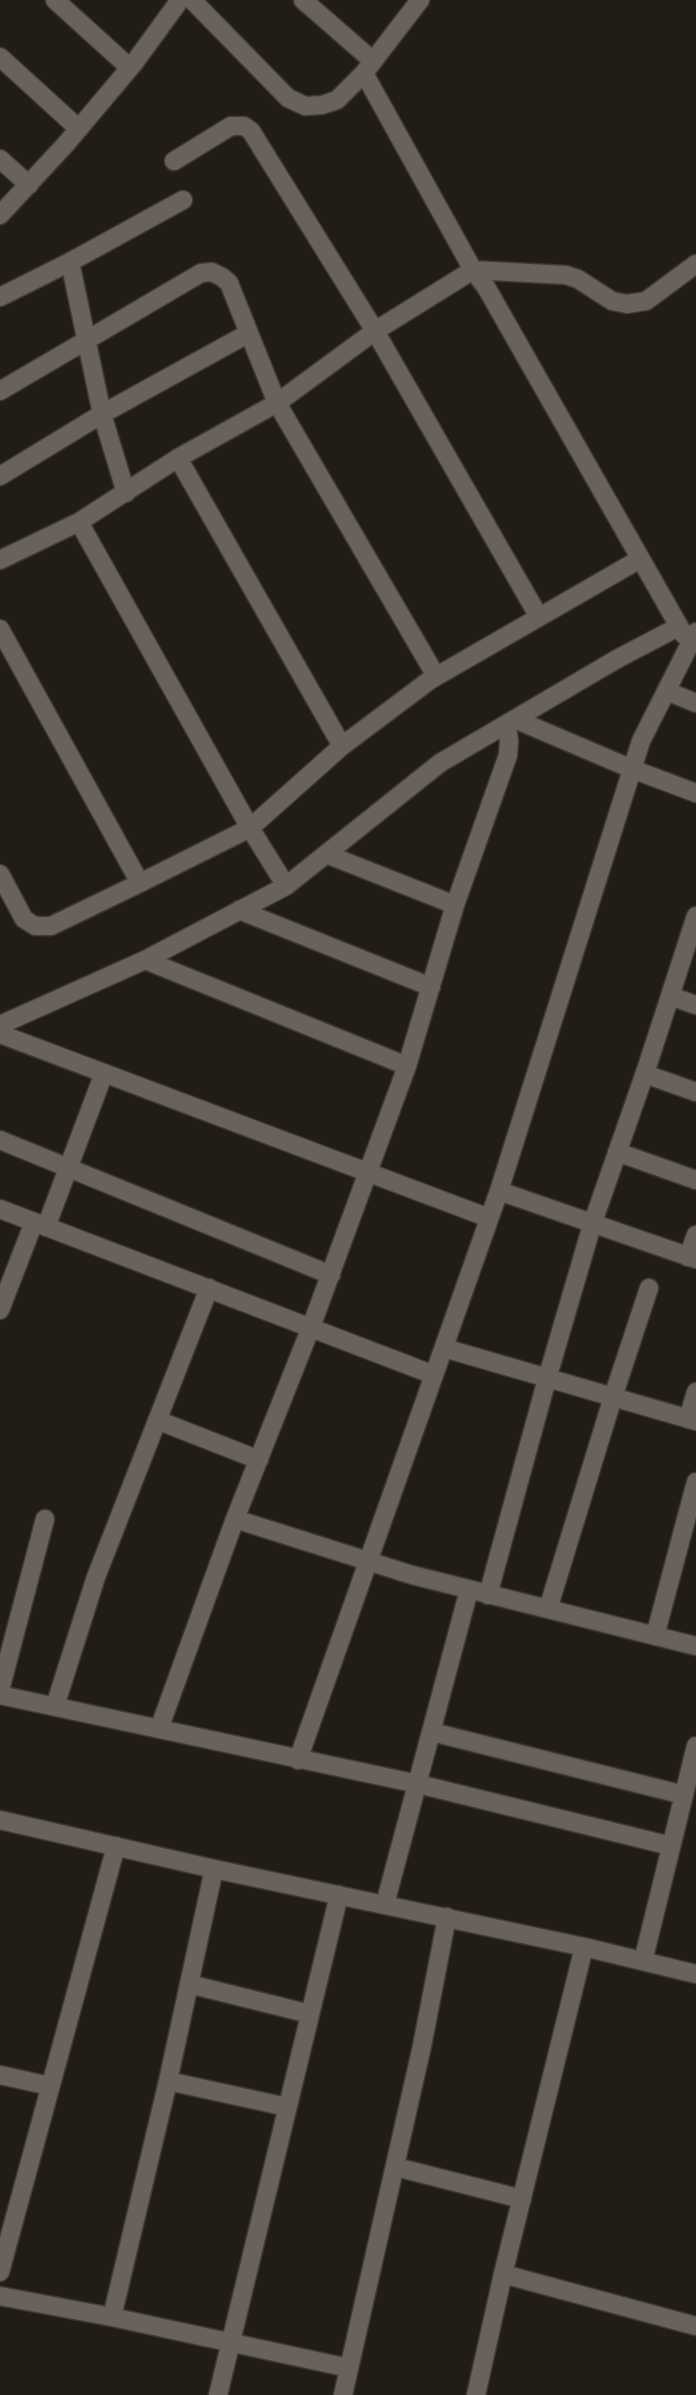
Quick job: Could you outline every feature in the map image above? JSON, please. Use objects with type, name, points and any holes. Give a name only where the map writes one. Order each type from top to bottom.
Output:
[{"type":"street","points":[[55,0],[130,68]]},
{"type":"street","points":[[0,215],[79,129],[130,68],[180,0]]},
{"type":"street","points":[[192,0],[288,98],[305,106],[337,100],[369,67],[420,0]]},
{"type":"street","points":[[303,0],[369,67],[473,270],[486,287],[640,559],[688,634]]},
{"type":"street","points":[[0,57],[79,129]]},
{"type":"street","points":[[174,161],[231,126],[244,126],[251,131],[375,331],[539,617]]},
{"type":"street","points":[[0,159],[29,185]]},
{"type":"street","points":[[2,290],[70,262],[183,200]]},
{"type":"street","points":[[70,262],[102,414],[126,493]]},
{"type":"street","points":[[0,560],[79,522],[178,458],[276,403],[375,331],[473,270],[566,275],[578,279],[612,301],[627,304],[646,301],[696,264]]},
{"type":"street","points":[[0,391],[201,274],[212,272],[229,283],[276,403],[436,676]]},
{"type":"street","points":[[0,476],[102,414],[249,333]]},
{"type":"street","points":[[178,458],[342,746]]},
{"type":"street","points":[[79,522],[250,828],[286,886]]},
{"type":"street","points":[[0,874],[24,919],[35,926],[51,926],[140,883],[250,828],[342,746],[436,676],[640,559]]},
{"type":"street","points":[[0,629],[140,883]]},
{"type":"street","points":[[298,1760],[499,1191],[641,741],[666,691],[688,634]]},
{"type":"street","points":[[0,1025],[145,960],[286,886],[440,763],[617,659],[688,634]]},
{"type":"street","points":[[666,691],[696,703]]},
{"type":"street","points":[[512,722],[696,793]]},
{"type":"street","points":[[159,1729],[235,1519],[331,1275],[407,1066],[455,905],[508,755],[512,722]]},
{"type":"street","points":[[326,854],[455,905]]},
{"type":"street","points":[[239,910],[431,987]]},
{"type":"street","points":[[488,1595],[592,1225],[670,996],[689,958],[696,916]]},
{"type":"street","points":[[145,960],[407,1066]]},
{"type":"street","points":[[670,996],[696,1005]]},
{"type":"street","points":[[0,1034],[489,1218]]},
{"type":"street","points":[[0,1310],[69,1167],[104,1073]]},
{"type":"street","points":[[645,1074],[696,1093]]},
{"type":"street","points":[[0,1140],[331,1275]]},
{"type":"street","points":[[617,1152],[696,1180]]},
{"type":"street","points":[[499,1191],[692,1258],[696,1235]]},
{"type":"street","points":[[0,1209],[434,1376]]},
{"type":"street","points":[[55,1706],[96,1577],[209,1288]]},
{"type":"street","points":[[548,1609],[649,1288]]},
{"type":"street","points":[[444,1348],[692,1420],[696,1392]]},
{"type":"street","points":[[158,1420],[259,1460]]},
{"type":"street","points":[[655,1636],[696,1482]]},
{"type":"street","points":[[0,1689],[45,1519]]},
{"type":"street","points":[[235,1519],[469,1590],[696,1646]]},
{"type":"street","points":[[385,1904],[469,1590]]},
{"type":"street","points":[[0,1695],[418,1784],[671,1846]]},
{"type":"street","points":[[432,1732],[684,1796]]},
{"type":"street","points":[[643,1961],[696,1746]]},
{"type":"street","points":[[0,1819],[214,1869],[447,1917],[696,1974]]},
{"type":"street","points":[[0,2272],[116,1846]]},
{"type":"street","points":[[112,2317],[168,2081],[214,1869]]},
{"type":"street","points":[[218,2395],[339,1895]]},
{"type":"street","points":[[343,2395],[396,2167],[447,1917]]},
{"type":"street","points":[[476,2395],[503,2274],[584,1947]]},
{"type":"street","points":[[189,1984],[310,2014]]},
{"type":"street","points":[[0,2075],[50,2086]]},
{"type":"street","points":[[168,2081],[287,2106]]},
{"type":"street","points":[[396,2167],[522,2199]]},
{"type":"street","points":[[503,2274],[696,2326]]},
{"type":"street","points":[[0,2296],[349,2368]]}]
